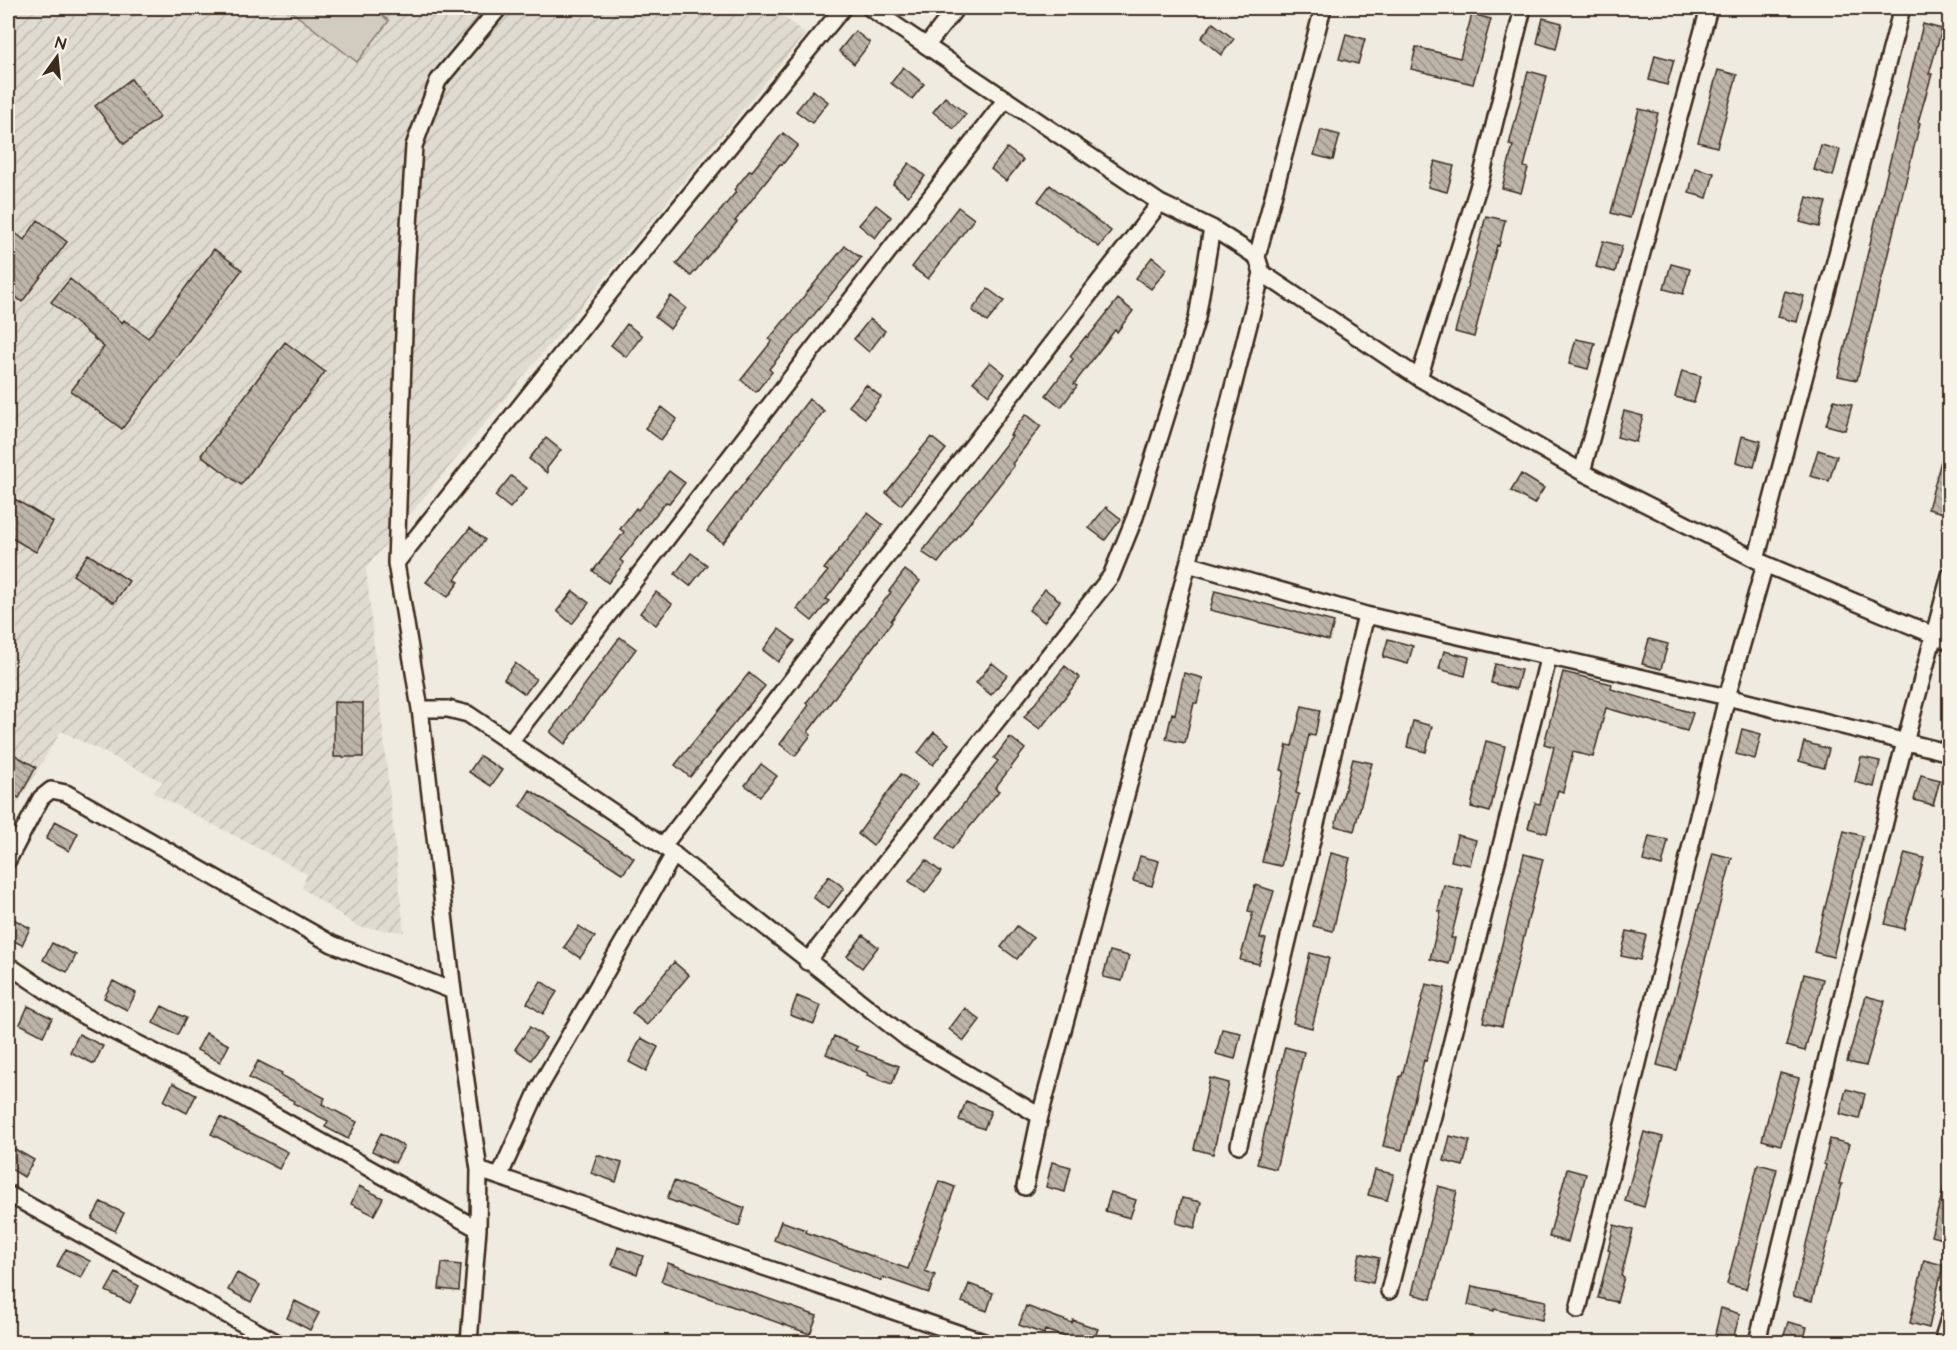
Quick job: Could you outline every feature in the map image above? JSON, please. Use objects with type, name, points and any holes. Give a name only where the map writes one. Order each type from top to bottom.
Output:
[{"type":"street","points":[[469,1342],[478,1229],[479,1170],[453,991],[420,709],[396,563],[406,274],[414,146],[438,81],[499,8]]},
{"type":"street","points":[[396,563],[617,284],[843,8]]},
{"type":"street","points":[[870,8],[1160,202],[1212,228],[1257,257]]},
{"type":"street","points":[[927,45],[956,8]]},
{"type":"street","points":[[1025,1187],[1040,1116],[1188,564],[1262,273],[1257,257],[1323,8]]},
{"type":"street","points":[[1419,378],[1481,178],[1523,8]]},
{"type":"street","points":[[1582,472],[1708,8]]},
{"type":"street","points":[[1578,1310],[1727,697],[1902,8]]},
{"type":"street","points":[[510,742],[1006,99]]},
{"type":"street","points":[[499,1177],[539,1088],[668,850],[1160,202]]},
{"type":"street","points":[[807,962],[1111,576],[1135,517],[1197,318],[1212,228]]},
{"type":"street","points":[[1262,273],[1419,378],[1582,472],[1761,562],[1950,642]]},
{"type":"street","points":[[1188,564],[1366,615],[1727,697],[1950,753]]},
{"type":"street","points":[[1757,1342],[1950,575]]},
{"type":"street","points":[[1239,1145],[1366,615]]},
{"type":"street","points":[[1389,1291],[1549,655]]},
{"type":"street","points":[[420,709],[448,709],[468,714],[668,850],[908,1040],[1040,1116]]},
{"type":"street","points":[[8,860],[41,798],[51,790],[66,793],[332,944],[453,991]]},
{"type":"street","points":[[8,965],[84,1016],[238,1095],[478,1229]]},
{"type":"street","points":[[479,1170],[984,1342]]},
{"type":"street","points":[[8,1194],[276,1342]]},
{"type":"street","points":[[1944,1335],[1950,1315]]},
{"type":"shaded area","points":[[8,8],[773,8],[805,34],[366,568],[404,932],[358,927],[302,888],[307,874],[153,793],[163,782],[61,731],[8,820]]},
{"type":"shaded area","points":[[287,8],[372,8],[389,21],[357,62]]},
{"type":"building","points":[[1472,14],[1491,19],[1473,84],[1411,69],[1416,47],[1460,58]]},
{"type":"building","points":[[1543,18],[1562,23],[1556,49],[1537,43]]},
{"type":"building","points":[[1213,23],[1234,39],[1221,55],[1201,38]]},
{"type":"building","points":[[1923,24],[1942,29],[1929,74],[1932,74],[1918,122],[1920,123],[1857,380],[1838,376]]},
{"type":"building","points":[[855,31],[870,43],[854,64],[839,51]]},
{"type":"building","points":[[1346,34],[1365,39],[1358,64],[1339,59]]},
{"type":"building","points":[[1655,55],[1674,60],[1667,85],[1649,80]]},
{"type":"building","points":[[903,67],[924,84],[912,99],[891,83]]},
{"type":"building","points":[[1718,70],[1737,75],[1717,147],[1698,142]]},
{"type":"building","points":[[1528,71],[1547,76],[1524,167],[1528,168],[1521,193],[1502,188],[1513,146],[1509,145]]},
{"type":"building","points":[[131,79],[160,117],[124,144],[95,106]]},
{"type":"building","points":[[813,90],[828,102],[812,123],[796,111]]},
{"type":"building","points":[[945,97],[966,114],[954,129],[933,112]]},
{"type":"building","points":[[1639,109],[1658,113],[1630,218],[1611,213]]},
{"type":"building","points":[[1321,130],[1340,135],[1333,160],[1314,155]]},
{"type":"building","points":[[783,133],[798,145],[782,165],[780,164],[735,221],[737,222],[691,276],[676,264],[736,192],[734,190],[750,170],[752,171]]},
{"type":"building","points":[[1821,145],[1840,150],[1833,176],[1814,170]]},
{"type":"building","points":[[1007,148],[1023,160],[1006,181],[991,169]]},
{"type":"building","points":[[1435,161],[1454,166],[1447,192],[1428,187]]},
{"type":"building","points":[[909,163],[925,176],[908,196],[893,184]]},
{"type":"building","points":[[1695,168],[1714,173],[1707,198],[1689,193]]},
{"type":"building","points":[[1050,185],[1111,231],[1099,247],[1038,201]]},
{"type":"building","points":[[1807,197],[1826,202],[1819,227],[1800,222]]},
{"type":"building","points":[[876,205],[891,217],[875,238],[859,225]]},
{"type":"building","points":[[958,207],[974,219],[928,279],[912,267]]},
{"type":"building","points":[[1486,216],[1505,220],[1474,337],[1455,332]]},
{"type":"building","points":[[38,220],[67,242],[22,302],[8,291],[8,227],[24,240]]},
{"type":"building","points":[[1603,241],[1622,246],[1615,272],[1596,267]]},
{"type":"building","points":[[845,246],[861,258],[769,369],[772,372],[756,392],[741,380],[772,341],[769,339]]},
{"type":"building","points":[[214,249],[242,270],[122,429],[71,391],[104,347],[51,302],[70,279],[122,323],[124,320],[148,338]]},
{"type":"building","points":[[1152,257],[1167,269],[1151,289],[1136,278]]},
{"type":"building","points":[[1671,264],[1690,269],[1683,294],[1664,289]]},
{"type":"building","points":[[988,289],[1004,301],[987,322],[972,310]]},
{"type":"building","points":[[1785,291],[1804,296],[1797,322],[1778,317]]},
{"type":"building","points":[[671,296],[686,308],[670,329],[655,317]]},
{"type":"building","points":[[1118,299],[1133,311],[1117,332],[1115,330],[1074,384],[1077,386],[1061,407],[1046,395],[1073,359],[1070,356]]},
{"type":"building","points":[[870,319],[885,331],[869,352],[854,339]]},
{"type":"building","points":[[627,324],[642,336],[626,357],[611,345]]},
{"type":"building","points":[[1576,339],[1595,343],[1588,369],[1569,364]]},
{"type":"building","points":[[285,342],[325,372],[241,485],[201,455]]},
{"type":"building","points":[[990,362],[1005,374],[989,395],[973,382]]},
{"type":"building","points":[[1682,371],[1701,376],[1694,402],[1675,397]]},
{"type":"building","points":[[866,385],[881,397],[865,418],[849,406]]},
{"type":"building","points":[[809,399],[824,411],[723,543],[707,531]]},
{"type":"building","points":[[1834,400],[1852,405],[1845,430],[1826,425]]},
{"type":"building","points":[[662,407],[677,419],[661,440],[645,428]]},
{"type":"building","points":[[1624,411],[1643,416],[1636,442],[1617,437]]},
{"type":"building","points":[[1026,414],[1041,426],[1012,464],[1014,466],[938,563],[922,552],[1012,436],[1010,435]]},
{"type":"building","points":[[1742,436],[1761,441],[1754,467],[1736,462]]},
{"type":"building","points":[[931,437],[946,449],[901,505],[886,493]]},
{"type":"building","points":[[546,438],[561,450],[547,468],[547,473],[529,459]]},
{"type":"building","points":[[1945,446],[1950,446],[1950,505],[1947,514],[1928,509]]},
{"type":"building","points":[[1818,450],[1837,456],[1829,481],[1810,476]]},
{"type":"building","points":[[669,471],[685,483],[669,503],[666,502],[620,560],[624,563],[608,583],[593,571],[624,532],[620,529]]},
{"type":"building","points":[[1521,474],[1544,488],[1534,504],[1511,491]]},
{"type":"building","points":[[511,476],[527,488],[510,508],[495,496]]},
{"type":"building","points":[[8,495],[53,522],[36,552],[8,536]]},
{"type":"building","points":[[1106,507],[1121,519],[1105,540],[1089,528]]},
{"type":"building","points":[[868,513],[883,525],[826,599],[829,601],[812,621],[797,609],[828,571],[824,569]]},
{"type":"building","points":[[470,528],[485,540],[455,579],[459,582],[448,597],[426,582]]},
{"type":"building","points":[[691,553],[707,565],[690,586],[675,574]]},
{"type":"building","points":[[88,554],[129,581],[114,603],[73,575]]},
{"type":"building","points":[[905,570],[920,581],[892,622],[808,732],[811,735],[795,756],[780,744],[809,705],[806,703],[891,592],[889,591]]},
{"type":"building","points":[[1045,589],[1060,601],[1044,622],[1029,610]]},
{"type":"building","points":[[573,591],[589,603],[572,624],[557,611]]},
{"type":"building","points":[[1215,591],[1334,622],[1329,640],[1210,610]]},
{"type":"building","points":[[656,592],[672,604],[656,625],[640,613]]},
{"type":"building","points":[[779,629],[795,641],[778,662],[763,650]]},
{"type":"building","points":[[620,637],[636,649],[565,744],[550,732]]},
{"type":"building","points":[[1388,639],[1413,646],[1408,664],[1383,657]]},
{"type":"building","points":[[1649,639],[1668,644],[1661,669],[1642,664]]},
{"type":"building","points":[[1444,651],[1469,657],[1465,676],[1439,669]]},
{"type":"building","points":[[515,663],[536,679],[525,694],[504,679]]},
{"type":"building","points":[[992,663],[1007,675],[991,695],[976,683]]},
{"type":"building","points":[[1495,664],[1521,670],[1516,689],[1491,683]]},
{"type":"building","points":[[1065,666],[1080,678],[1040,729],[1024,717]]},
{"type":"building","points":[[1563,672],[1612,684],[1611,689],[1693,713],[1687,731],[1606,708],[1593,757],[1573,752],[1563,792],[1558,790],[1547,833],[1528,828],[1535,803],[1540,804],[1554,747],[1544,744]]},
{"type":"building","points":[[749,673],[765,686],[690,777],[675,765]]},
{"type":"building","points":[[1184,673],[1203,678],[1197,703],[1194,703],[1185,743],[1166,739],[1172,713],[1175,714]]},
{"type":"building","points":[[334,702],[363,703],[363,757],[334,757]]},
{"type":"building","points":[[1302,706],[1320,710],[1315,736],[1309,735],[1296,793],[1299,794],[1281,866],[1262,862],[1284,771],[1281,770],[1287,745],[1292,746]]},
{"type":"building","points":[[1413,721],[1432,726],[1426,752],[1407,747]]},
{"type":"building","points":[[1742,729],[1761,734],[1755,759],[1736,754]]},
{"type":"building","points":[[934,732],[949,744],[933,765],[918,753]]},
{"type":"building","points":[[1010,737],[1025,749],[995,788],[999,791],[952,849],[937,837],[998,761],[994,758]]},
{"type":"building","points":[[1486,741],[1505,746],[1490,812],[1471,807]]},
{"type":"building","points":[[1804,742],[1829,749],[1824,768],[1799,761]]},
{"type":"building","points":[[8,751],[36,767],[19,798],[8,792]]},
{"type":"building","points":[[480,756],[502,770],[491,786],[469,772]]},
{"type":"building","points":[[1861,757],[1880,761],[1874,787],[1855,782]]},
{"type":"building","points":[[1353,759],[1372,763],[1354,831],[1335,826]]},
{"type":"building","points":[[761,764],[777,776],[760,796],[745,785]]},
{"type":"building","points":[[901,774],[917,785],[873,846],[858,834]]},
{"type":"building","points":[[1921,775],[1940,780],[1933,805],[1914,800]]},
{"type":"building","points":[[530,790],[634,858],[623,874],[520,806]]},
{"type":"building","points":[[55,821],[78,833],[69,851],[46,839]]},
{"type":"building","points":[[1844,831],[1863,836],[1833,957],[1814,952]]},
{"type":"building","points":[[1457,835],[1476,840],[1470,865],[1451,861]]},
{"type":"building","points":[[1649,836],[1668,840],[1662,866],[1643,861]]},
{"type":"building","points":[[1331,853],[1350,858],[1333,931],[1313,926]]},
{"type":"building","points":[[1713,853],[1732,858],[1676,1070],[1657,1065]]},
{"type":"building","points":[[1905,853],[1924,858],[1904,929],[1885,924]]},
{"type":"building","points":[[1524,854],[1543,859],[1502,1026],[1483,1022]]},
{"type":"building","points":[[1140,856],[1159,861],[1152,886],[1133,881]]},
{"type":"building","points":[[926,860],[941,872],[925,893],[909,881]]},
{"type":"building","points":[[829,876],[844,888],[828,909],[813,897]]},
{"type":"building","points":[[1255,885],[1274,891],[1260,938],[1266,939],[1259,964],[1240,960],[1253,912],[1248,911]]},
{"type":"building","points":[[1444,885],[1463,890],[1451,938],[1455,938],[1449,964],[1430,959],[1441,912],[1438,911]]},
{"type":"building","points":[[8,916],[30,928],[22,945],[8,938]]},
{"type":"building","points":[[579,926],[595,937],[580,958],[564,947]]},
{"type":"building","points":[[1017,926],[1033,938],[1017,959],[1001,947]]},
{"type":"building","points":[[1627,931],[1646,935],[1640,960],[1621,956]]},
{"type":"building","points":[[863,935],[878,947],[862,968],[847,956]]},
{"type":"building","points":[[52,943],[76,955],[67,972],[43,960]]},
{"type":"building","points":[[1110,951],[1129,956],[1122,981],[1103,977]]},
{"type":"building","points":[[1310,953],[1329,958],[1312,1028],[1293,1023]]},
{"type":"building","points":[[674,962],[689,975],[647,1025],[632,1013]]},
{"type":"building","points":[[1804,974],[1823,979],[1805,1051],[1786,1046]]},
{"type":"building","points":[[113,981],[136,993],[127,1010],[104,998]]},
{"type":"building","points":[[541,981],[557,992],[543,1014],[527,1003]]},
{"type":"building","points":[[1426,984],[1445,988],[1426,1061],[1424,1060],[1402,1150],[1383,1146]]},
{"type":"building","points":[[797,996],[821,1006],[814,1024],[790,1015]]},
{"type":"building","points":[[1866,996],[1885,1001],[1866,1066],[1847,1062]]},
{"type":"building","points":[[28,1006],[52,1018],[43,1036],[20,1024]]},
{"type":"building","points":[[162,1006],[186,1018],[177,1035],[153,1023]]},
{"type":"building","points":[[965,1008],[980,1020],[964,1041],[949,1029]]},
{"type":"building","points":[[530,1027],[546,1038],[531,1060],[515,1049]]},
{"type":"building","points":[[1222,1029],[1241,1033],[1235,1059],[1216,1054]]},
{"type":"building","points":[[206,1033],[229,1045],[220,1062],[197,1050]]},
{"type":"building","points":[[79,1034],[103,1046],[94,1064],[70,1052]]},
{"type":"building","points":[[834,1036],[858,1047],[856,1050],[899,1066],[892,1084],[867,1075],[868,1073],[826,1054]]},
{"type":"building","points":[[641,1038],[658,1047],[646,1071],[629,1062]]},
{"type":"building","points":[[1285,1047],[1304,1052],[1276,1169],[1257,1164]]},
{"type":"building","points":[[258,1061],[325,1098],[322,1104],[357,1122],[348,1139],[325,1127],[328,1121],[249,1078]]},
{"type":"building","points":[[1780,1073],[1799,1078],[1781,1145],[1762,1140]]},
{"type":"building","points":[[1210,1078],[1229,1083],[1213,1154],[1194,1149]]},
{"type":"building","points":[[173,1083],[196,1095],[187,1113],[164,1101]]},
{"type":"building","points":[[1846,1089],[1865,1094],[1859,1119],[1840,1114]]},
{"type":"building","points":[[966,1101],[991,1111],[984,1129],[959,1120]]},
{"type":"building","points":[[220,1117],[288,1152],[279,1169],[211,1134]]},
{"type":"building","points":[[1644,1132],[1663,1137],[1644,1207],[1625,1201]]},
{"type":"building","points":[[381,1133],[404,1146],[395,1163],[372,1151]]},
{"type":"building","points":[[1450,1136],[1470,1141],[1463,1166],[1444,1161]]},
{"type":"building","points":[[1830,1139],[1849,1144],[1839,1184],[1842,1184],[1812,1301],[1793,1296],[1826,1165],[1824,1164]]},
{"type":"building","points":[[8,1145],[34,1160],[24,1177],[8,1167]]},
{"type":"building","points":[[597,1155],[622,1163],[616,1182],[591,1173]]},
{"type":"building","points":[[1052,1162],[1071,1167],[1065,1192],[1046,1187]]},
{"type":"building","points":[[1758,1164],[1777,1169],[1746,1289],[1727,1284]]},
{"type":"building","points":[[1567,1169],[1586,1174],[1568,1242],[1549,1237]]},
{"type":"building","points":[[1375,1170],[1394,1174],[1387,1200],[1368,1195]]},
{"type":"building","points":[[674,1181],[745,1208],[739,1226],[667,1199]]},
{"type":"building","points":[[939,1181],[955,1187],[925,1271],[935,1275],[929,1293],[883,1277],[882,1281],[774,1240],[781,1221],[806,1230],[805,1232],[908,1269]]},
{"type":"building","points":[[1945,1183],[1950,1184],[1950,1241],[1931,1236]]},
{"type":"building","points":[[359,1186],[383,1198],[374,1215],[351,1204]]},
{"type":"building","points":[[1438,1186],[1457,1191],[1431,1299],[1412,1294]]},
{"type":"building","points":[[1111,1192],[1136,1200],[1130,1218],[1105,1211]]},
{"type":"building","points":[[1182,1198],[1201,1202],[1195,1228],[1176,1223]]},
{"type":"building","points":[[101,1202],[124,1213],[115,1231],[92,1219]]},
{"type":"building","points":[[1614,1225],[1633,1230],[1617,1302],[1598,1298]]},
{"type":"building","points":[[618,1247],[643,1256],[637,1274],[612,1265]]},
{"type":"building","points":[[66,1249],[90,1261],[81,1278],[57,1266]]},
{"type":"building","points":[[1360,1253],[1379,1258],[1373,1283],[1354,1279]]},
{"type":"building","points":[[1924,1260],[1943,1265],[1929,1328],[1910,1323]]},
{"type":"building","points":[[442,1263],[461,1265],[459,1291],[439,1289]]},
{"type":"building","points":[[668,1263],[817,1316],[810,1334],[661,1281]]},
{"type":"building","points":[[116,1273],[139,1286],[130,1303],[106,1291]]},
{"type":"building","points":[[237,1273],[260,1285],[251,1302],[228,1290]]},
{"type":"building","points":[[969,1284],[993,1293],[987,1311],[962,1302]]},
{"type":"building","points":[[1472,1286],[1546,1301],[1542,1320],[1468,1305]]},
{"type":"building","points":[[295,1301],[319,1313],[310,1330],[287,1318]]},
{"type":"building","points":[[1026,1306],[1072,1323],[1073,1320],[1098,1329],[1093,1342],[1079,1342],[1045,1330],[1044,1334],[1019,1325]]},
{"type":"building","points":[[1721,1308],[1740,1314],[1733,1339],[1715,1334]]},
{"type":"building","points":[[1788,1322],[1807,1327],[1803,1342],[1782,1342]]}]
